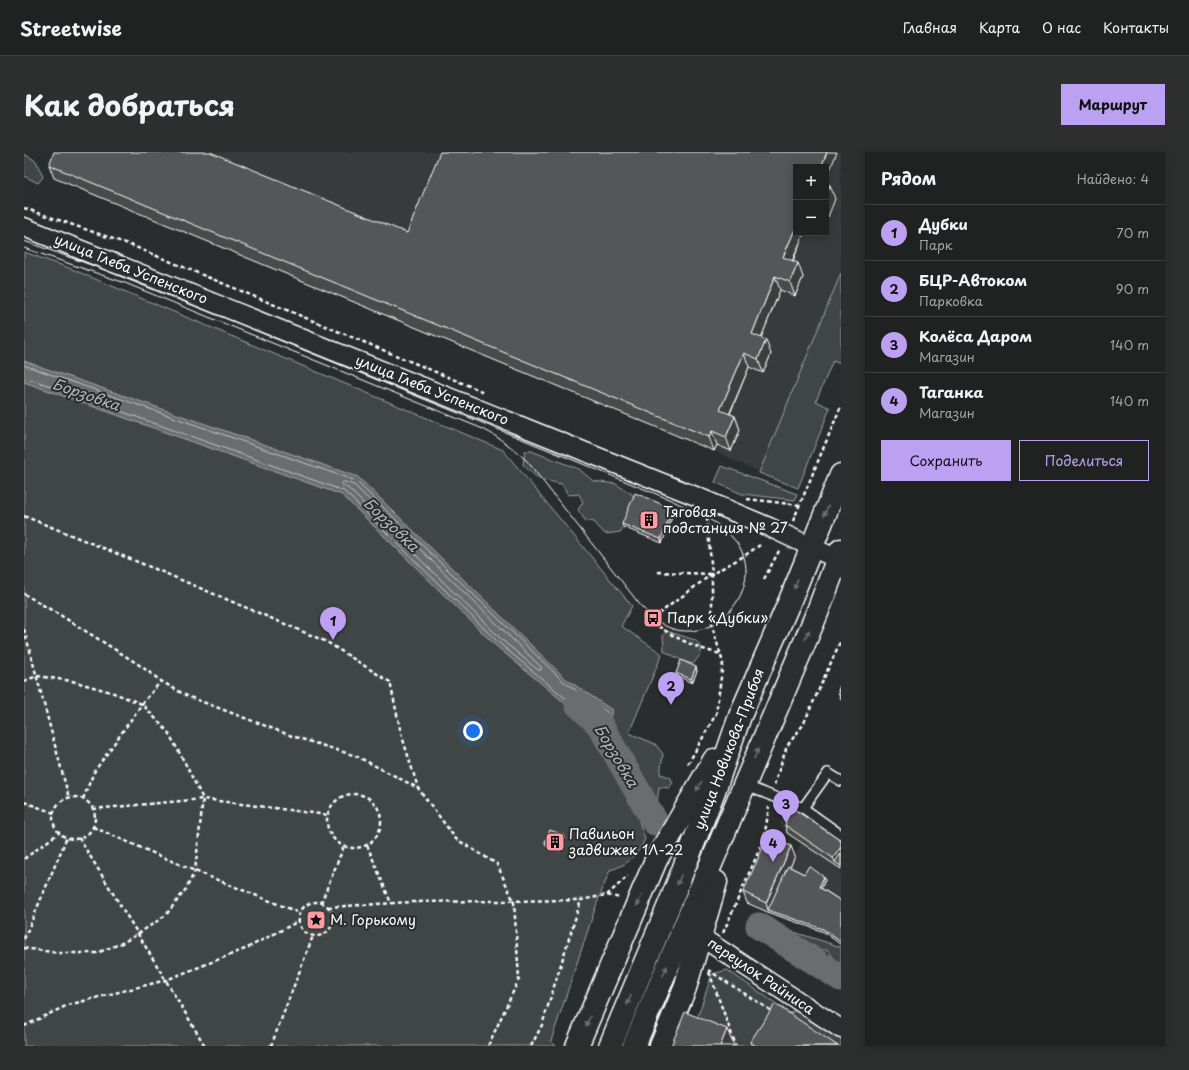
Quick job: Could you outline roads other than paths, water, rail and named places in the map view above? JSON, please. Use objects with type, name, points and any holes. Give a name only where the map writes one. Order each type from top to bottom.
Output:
[{"type":"main road","name":"улица Новикова-Прибоя","points":[[610,1046],[672,898],[714,791],[740,716],[841,475]]},
{"type":"main road","name":"улица Новикова-Прибоя","points":[[634,1046],[741,794],[763,737],[815,617],[839,555]]},
{"type":"main road","points":[[577,1046],[656,860],[740,716]]},
{"type":"main road","points":[[661,1046],[685,988],[709,942],[741,794]]},
{"type":"street","name":"улица Глеба Успенского","points":[[24,227],[698,497],[769,527],[811,547],[839,555]]},
{"type":"street","name":"переулок Райниса","points":[[709,942],[841,1029]]},
{"type":"lane","points":[[803,808],[828,773],[841,781]]},
{"type":"lane","points":[[741,794],[770,795],[803,808],[841,835]]},
{"type":"water","points":[[24,361],[358,477],[566,679],[612,710],[607,729],[601,733],[496,646],[342,495],[24,382]]},
{"type":"waterway","name":"Борзовка","points":[[578,704],[600,725],[655,822]]},
{"type":"waterway","name":"Борзовка","points":[[759,926],[841,978]]},
{"type":"tram line","points":[[24,241],[130,279],[671,500],[698,513],[731,535],[737,543],[745,559],[746,576],[742,592],[734,607],[722,619],[707,627],[690,631],[668,627],[641,606],[527,461],[489,432],[125,283],[24,248]]},
{"type":"place","name":"Тяговая подстанция № 27","points":[[649,520]]},
{"type":"place","name":"Парк «Дубки»","points":[[653,618]]},
{"type":"place","name":"Дубки","points":[[333,640]]},
{"type":"place","name":"БЦР-Автоком","points":[[671,705]]},
{"type":"place","name":"Колёса Даром","points":[[786,823]]},
{"type":"place","name":"Павильон задвижек 1Л-22","points":[[555,842]]},
{"type":"place","name":"Таганка","points":[[773,862]]},
{"type":"place","name":"М. Горькому","points":[[316,920]]}]
